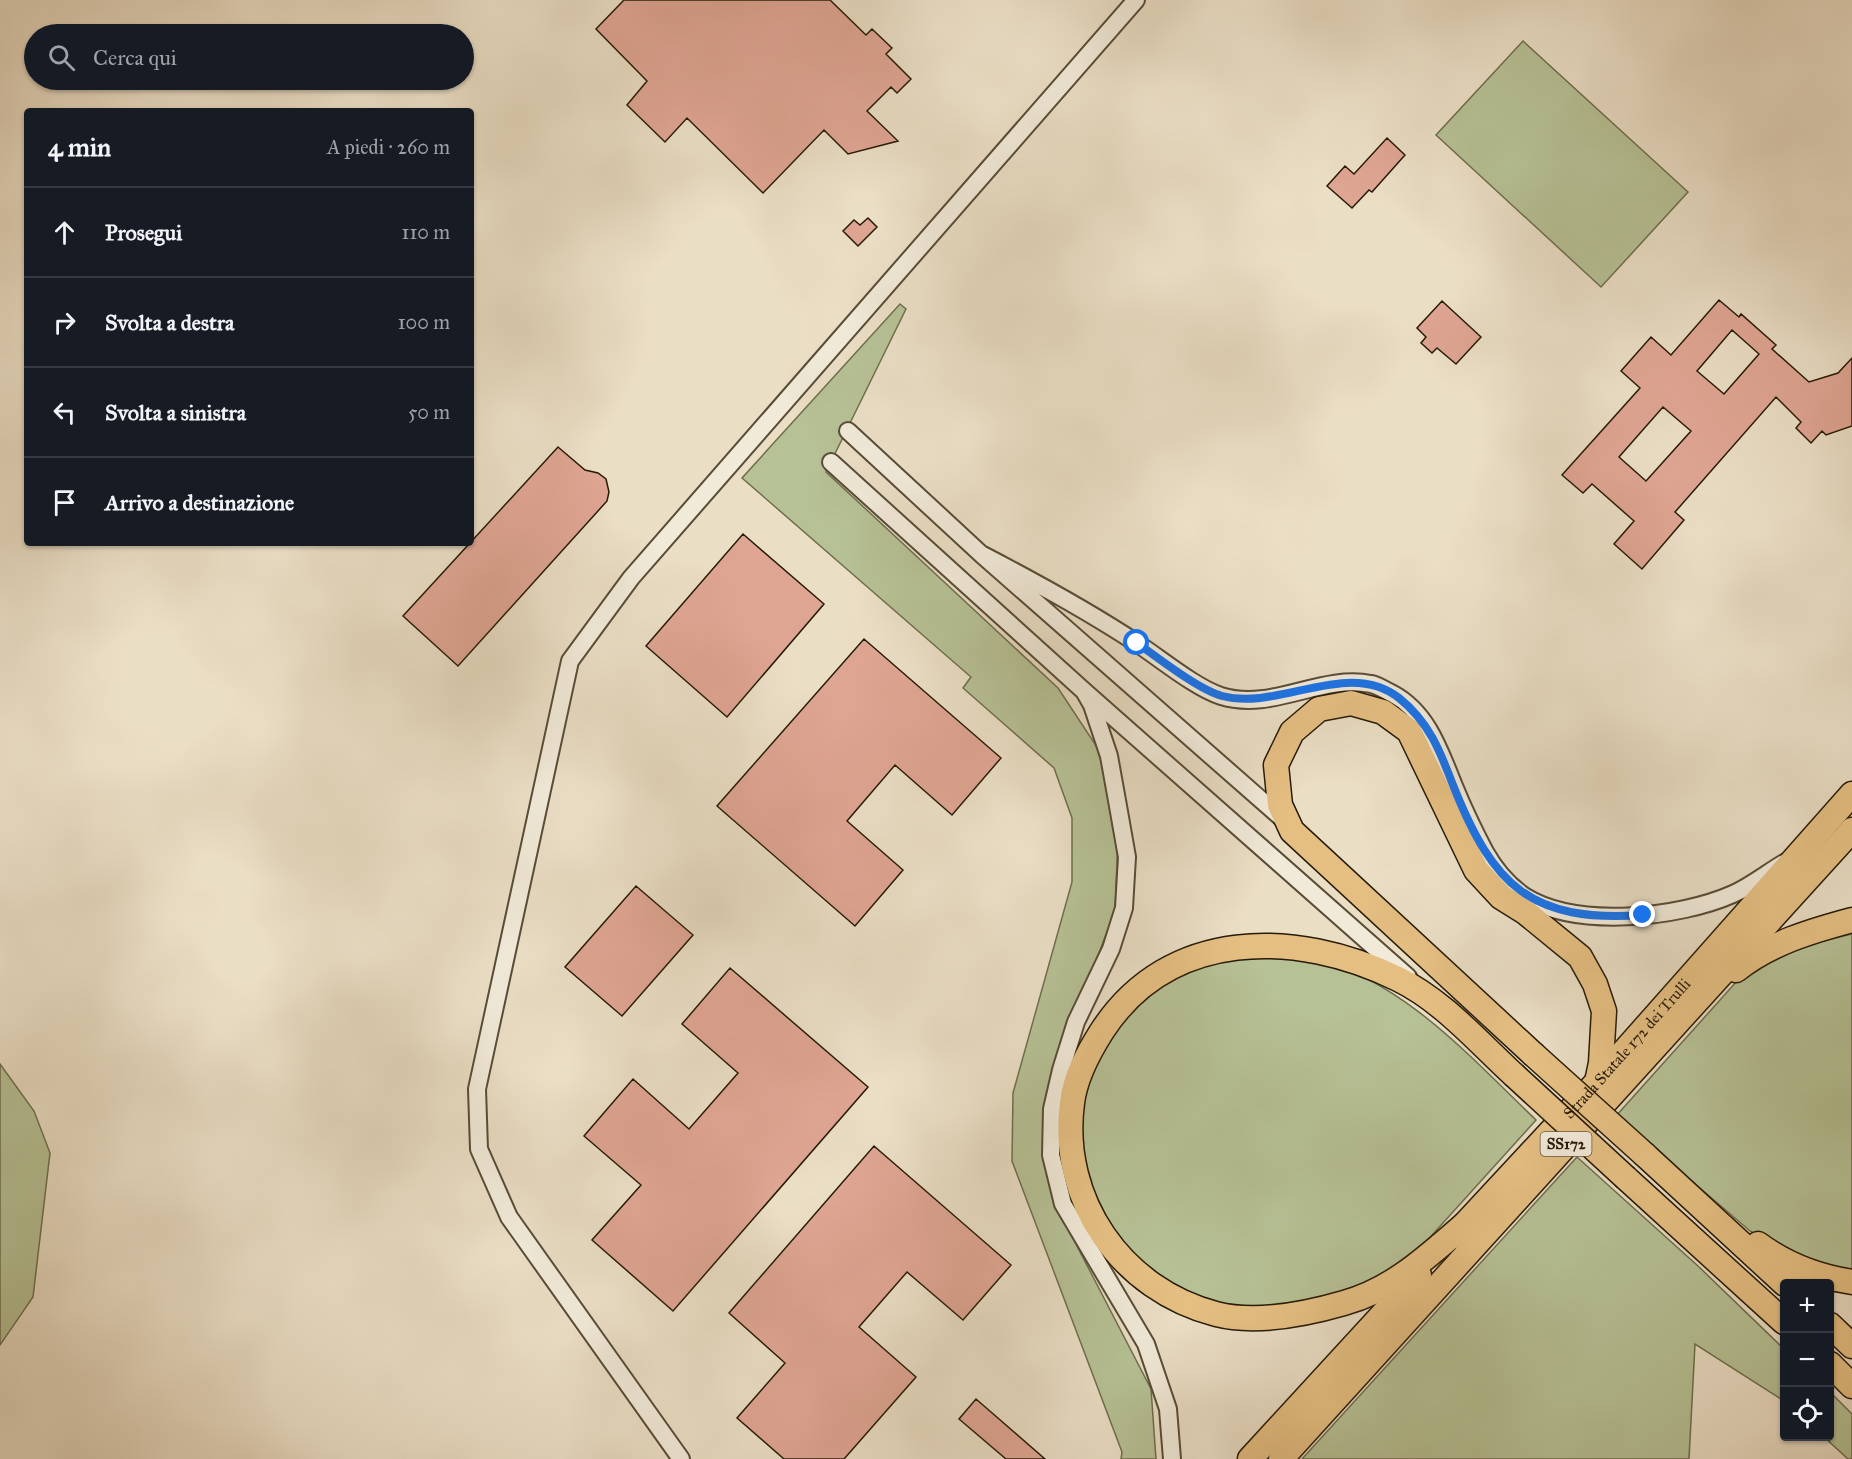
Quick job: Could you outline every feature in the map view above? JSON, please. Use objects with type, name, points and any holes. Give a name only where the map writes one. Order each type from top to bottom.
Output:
[{"type":"highway","points":[[1597,1082],[1601,1063],[1604,1011],[1595,984],[1580,957],[1525,912],[1501,897],[1476,870],[1408,731],[1383,712],[1351,703],[1319,709],[1292,732],[1276,765],[1280,805],[1292,831],[1780,1279]]},
{"type":"highway","name":"Strada Statale 172 dei Trulli","points":[[1250,1459],[1597,1082],[1852,794]]},
{"type":"highway","name":"Strada Statale 172 dei Trulli","points":[[1281,1459],[1852,830]]},
{"type":"highway","points":[[1694,1003],[1748,961],[1770,948],[1799,936],[1852,920]]},
{"type":"highway","points":[[1464,1225],[1406,1274],[1383,1288],[1344,1303],[1297,1313],[1256,1317],[1218,1315],[1184,1304],[1150,1284],[1124,1264],[1098,1231],[1076,1176],[1072,1102],[1089,1051],[1126,999],[1150,980],[1176,965],[1208,952],[1242,946],[1302,948],[1370,968],[1398,979],[1433,1000],[1780,1318]]},
{"type":"highway","points":[[1691,1196],[1768,1252],[1832,1279],[1852,1282]]},
{"type":"highway","points":[[1834,1329],[1852,1346]]},
{"type":"highway","points":[[1834,1368],[1852,1386]]},
{"type":"street","points":[[681,1459],[509,1218],[479,1149],[477,1089],[570,661],[639,569],[1136,0]]},
{"type":"street","points":[[848,431],[981,554],[1289,825]]},
{"type":"street","points":[[831,462],[1084,691],[1433,1000]]},
{"type":"street","points":[[981,554],[1059,595],[1221,696],[1272,698],[1294,694],[1324,684],[1371,684],[1396,696],[1412,710],[1438,745],[1454,788],[1498,872],[1524,896],[1550,906],[1585,915],[1612,917],[1643,915],[1685,907],[1734,894],[1802,852]]},
{"type":"street","points":[[1084,691],[1092,705],[1109,756],[1127,856],[1124,908],[1111,949],[1076,1022],[1061,1070],[1052,1109],[1051,1155],[1063,1204],[1146,1344],[1168,1409],[1172,1459]]},
{"type":"green space","points":[[1523,41],[1688,192],[1601,287],[1436,135]]},
{"type":"green space","points":[[900,304],[906,309],[826,472],[1058,688],[1099,750],[1119,814],[1115,911],[1052,1076],[1062,1217],[1151,1389],[1156,1459],[1121,1459],[1122,1452],[1012,1161],[1013,1093],[1072,882],[1072,818],[1054,768],[963,688],[971,677],[742,478]]},
{"type":"green space","points":[[1852,934],[1852,1275],[1785,1251],[1750,1231],[1616,1116],[1737,981],[1782,951]]},
{"type":"green space","points":[[1237,953],[1287,954],[1315,958],[1379,985],[1435,1025],[1536,1120],[1424,1244],[1400,1266],[1373,1282],[1303,1307],[1227,1309],[1186,1295],[1129,1258],[1093,1203],[1079,1123],[1088,1074],[1120,1018],[1168,976]]},
{"type":"green space","points":[[0,1064],[34,1111],[50,1153],[33,1297],[0,1345]]},
{"type":"green space","points":[[1577,1157],[1698,1266],[1780,1345],[1780,1398],[1695,1344],[1689,1459],[1302,1459]]},
{"type":"green space","points":[[1834,1396],[1852,1414],[1852,1459],[1848,1459],[1828,1441],[1834,1441]]},
{"type":"building","points":[[624,0],[830,0],[866,35],[872,29],[892,48],[886,54],[911,79],[897,93],[891,87],[867,111],[898,141],[848,154],[824,130],[763,193],[687,118],[665,142],[627,105],[647,81],[596,29]]},
{"type":"building","points":[[1387,138],[1405,155],[1372,192],[1369,190],[1352,208],[1327,186],[1345,166],[1354,174]]},
{"type":"building","points":[[868,218],[877,227],[858,246],[843,231],[854,220],[860,225]]},
{"type":"building","points":[[1719,300],[1739,317],[1741,314],[1776,345],[1772,349],[1809,382],[1838,373],[1852,358],[1852,426],[1826,435],[1822,431],[1811,443],[1796,428],[1801,422],[1776,397],[1675,512],[1684,520],[1642,569],[1614,544],[1634,521],[1592,484],[1583,493],[1562,475],[1640,388],[1621,371],[1651,337],[1671,355]],"holes":[[[1732,330],[1759,354],[1724,394],[1697,371]],[[1663,407],[1691,431],[1646,481],[1619,457]]]},
{"type":"building","points":[[1442,301],[1481,337],[1456,364],[1437,348],[1432,353],[1421,343],[1426,337],[1417,328]]},
{"type":"building","points":[[558,447],[585,470],[598,473],[606,479],[609,492],[607,501],[458,666],[403,616],[467,546],[474,546],[474,539]]},
{"type":"building","points":[[743,534],[824,604],[727,717],[646,646]]},
{"type":"building","points":[[864,639],[1001,758],[952,815],[895,765],[847,821],[903,870],[855,926],[717,806]]},
{"type":"building","points":[[636,886],[693,935],[622,1016],[565,967]]},
{"type":"building","points":[[730,968],[868,1087],[673,1311],[592,1240],[641,1185],[584,1136],[633,1079],[689,1129],[738,1073],[682,1024]]},
{"type":"building","points":[[874,1146],[1011,1265],[963,1320],[907,1272],[859,1327],[916,1377],[844,1459],[784,1459],[737,1418],[785,1363],[729,1313]]},
{"type":"building","points":[[976,1399],[1045,1459],[1006,1459],[959,1419]]},
{"type":"route","points":[[1137,643],[1187,677],[1221,696],[1247,699],[1272,698],[1294,694],[1324,684],[1371,684],[1396,696],[1425,724],[1438,745],[1454,788],[1486,853],[1498,872],[1524,896],[1550,906],[1585,915],[1612,917],[1643,915]]}]
